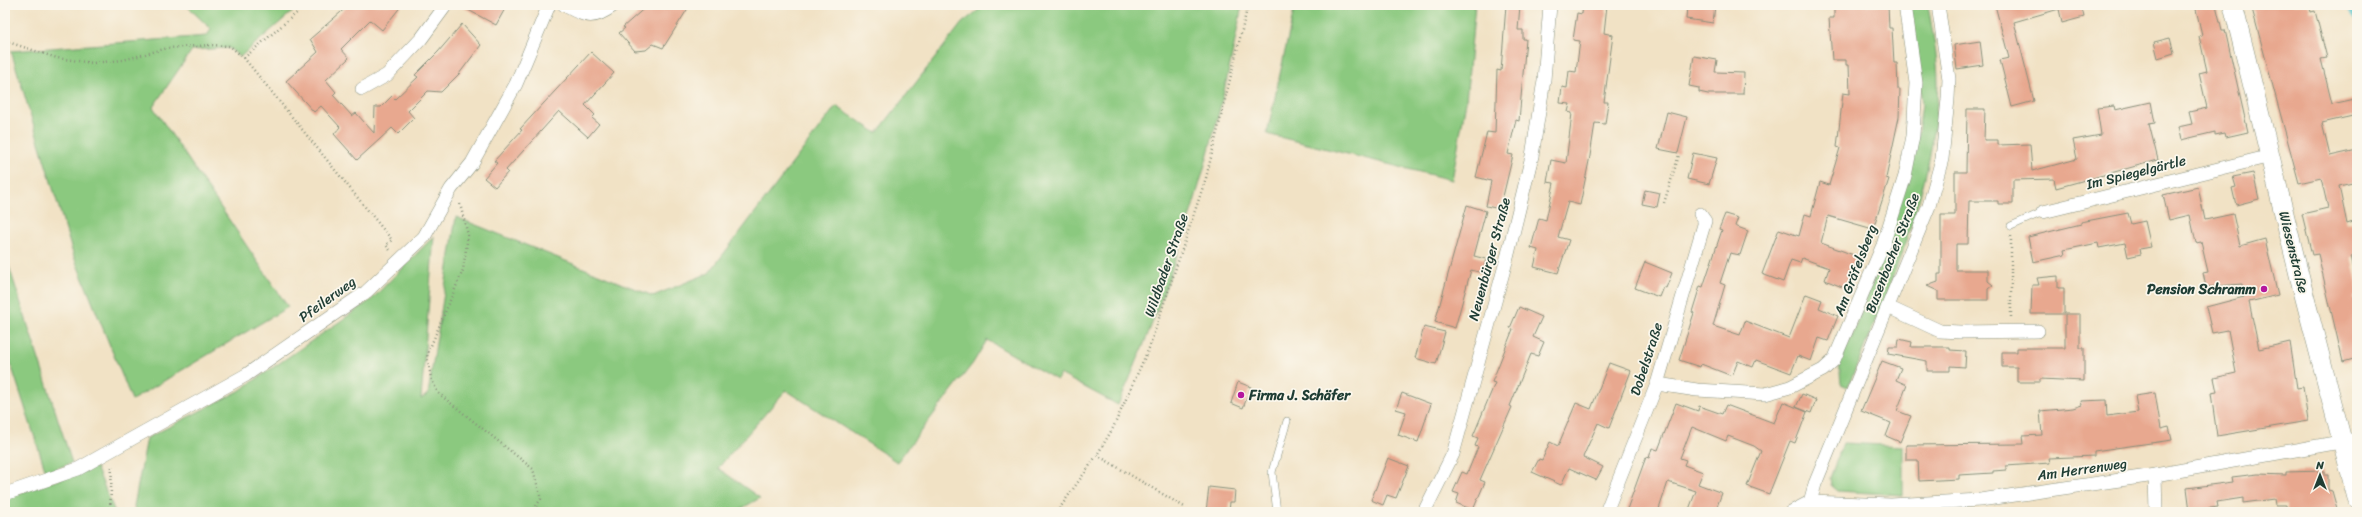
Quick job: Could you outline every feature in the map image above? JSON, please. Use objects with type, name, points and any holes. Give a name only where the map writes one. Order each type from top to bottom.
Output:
[{"type":"main road","name":"Wiesenstraße","points":[[2233,5],[2271,156],[2349,440],[2357,498]]},
{"type":"street","points":[[362,89],[387,74],[421,39],[446,5]]},
{"type":"street","name":"Pfeilerweg","points":[[5,494],[78,469],[246,375],[366,292],[424,237],[451,189],[472,163],[525,65],[549,5]]},
{"type":"street","points":[[564,5],[585,16],[597,16],[614,5]]},
{"type":"street","name":"Neuenbürger Straße","points":[[1424,512],[1453,454],[1509,251],[1532,156],[1544,80],[1550,5]]},
{"type":"street","name":"Am Gräfelsberg","points":[[1657,384],[1697,390],[1765,394],[1790,386],[1823,370],[1834,360],[1883,245],[1904,176],[1913,136],[1916,83],[1905,5]]},
{"type":"street","name":"Busenbacher Straße","points":[[1810,502],[1929,206],[1942,159],[1949,79],[1938,5]]},
{"type":"street","name":"Im Spiegelgärtle","points":[[2043,212],[2271,156]]},
{"type":"street","name":"Dobelstraße","points":[[1606,512],[1657,384],[1705,221],[1700,214]]},
{"type":"street","points":[[1888,307],[1940,330],[1960,332],[2038,331]]},
{"type":"street","name":"Am Herrenweg","points":[[1810,502],[1924,504],[1980,500],[2155,475],[2349,440]]},
{"type":"street","points":[[2155,475],[2156,512]]},
{"type":"street","points":[[1791,512],[1810,502]]},
{"type":"lane","name":"Im Spiegelgärtle","points":[[2011,226],[2043,212]]},
{"type":"lane","points":[[1277,512],[1272,472],[1287,421]]},
{"type":"path","points":[[244,58],[306,5]]},
{"type":"path","name":"Wildbader Straße","points":[[1057,512],[1097,455],[1123,406],[1148,348],[1206,178],[1242,39],[1248,5]]},
{"type":"path","points":[[5,41],[57,58],[92,63],[123,60],[168,48],[210,45],[230,46],[244,58],[392,240],[386,245]]},
{"type":"path","points":[[1664,203],[1679,155]]},
{"type":"path","points":[[451,189],[463,210],[468,235],[463,270],[427,355],[431,378],[438,393],[533,468],[541,499],[532,512]]},
{"type":"path","points":[[2011,226],[2011,332]]},
{"type":"path","points":[[110,512],[113,449]]},
{"type":"path","points":[[1097,455],[1186,508]]},
{"type":"green space","points":[[186,5],[300,5],[240,57],[229,48],[192,50],[153,107],[288,307],[132,400],[74,257],[11,51],[207,36],[211,29]]},
{"type":"green space","points":[[985,5],[1242,5],[1220,107],[1192,209],[1158,308],[1118,405],[1060,374],[1057,380],[987,340],[973,363],[897,462],[786,390],[718,468],[760,498],[735,512],[135,512],[134,506],[147,438],[239,391],[371,300],[434,236],[421,399],[428,394],[456,217],[653,296],[709,273],[836,106],[877,133],[962,23]]},
{"type":"green space","points":[[1295,5],[1475,5],[1466,101],[1452,180],[1267,134]]},
{"type":"green space","points":[[1910,5],[1928,5],[1937,64],[1938,83],[1935,123],[1929,162],[1907,238],[1848,387],[1841,384],[1839,360],[1849,343],[1887,245],[1918,134],[1922,104]]},
{"type":"green space","points":[[5,254],[72,463],[46,472],[5,346]]},
{"type":"green space","points":[[1843,443],[1903,446],[1903,495],[1838,491],[1831,485],[1830,478]]},
{"type":"green space","points":[[96,467],[115,512],[5,512],[5,498]]},
{"type":"building","points":[[349,5],[402,5],[382,30],[370,20],[341,49],[349,58],[326,80],[336,92],[333,95],[352,116],[356,113],[374,133],[375,107],[381,107],[392,96],[395,99],[418,77],[415,75],[438,52],[462,24],[481,45],[459,74],[441,92],[428,91],[408,111],[414,118],[398,134],[392,128],[357,160],[334,134],[340,127],[321,106],[314,112],[286,81],[318,52],[310,39]]},
{"type":"building","points":[[459,5],[507,5],[496,25]]},
{"type":"building","points":[[648,5],[690,5],[663,48],[653,44],[646,50],[635,51],[619,33],[625,28],[623,27]]},
{"type":"building","points":[[1506,5],[1520,5],[1518,30],[1523,30],[1523,39],[1526,39],[1519,121],[1516,120],[1508,154],[1513,155],[1500,209],[1486,206],[1491,181],[1476,177],[1487,132],[1495,133],[1497,70],[1501,71]]},
{"type":"building","points":[[1583,5],[1607,5],[1604,33],[1613,35],[1604,102],[1608,102],[1605,124],[1595,123],[1580,205],[1568,202],[1558,237],[1569,240],[1558,273],[1534,267],[1538,250],[1531,248],[1539,218],[1546,220],[1554,183],[1547,182],[1551,160],[1566,163],[1572,113],[1568,112],[1570,104],[1560,103],[1562,87],[1567,88],[1569,71],[1576,72],[1580,41],[1573,40],[1577,13],[1582,14]]},
{"type":"building","points":[[1687,5],[1715,5],[1713,23],[1686,19]]},
{"type":"building","points":[[1834,5],[1888,5],[1889,28],[1892,28],[1894,63],[1897,63],[1898,89],[1900,89],[1899,117],[1886,178],[1889,179],[1873,229],[1828,216],[1821,243],[1859,257],[1847,289],[1825,280],[1829,268],[1802,258],[1800,263],[1791,260],[1783,282],[1762,274],[1779,229],[1799,236],[1805,214],[1811,216],[1820,182],[1829,185],[1840,148],[1837,147],[1843,93],[1850,94],[1849,65],[1846,65],[1846,60],[1832,60],[1829,18],[1834,18]]},
{"type":"building","points":[[1995,5],[2081,5],[2084,17],[2062,23],[2059,9],[2014,22],[2034,101],[2012,107],[2000,60],[2009,58]]},
{"type":"building","points":[[2195,5],[2216,5],[2222,30],[2225,30],[2248,132],[2226,137],[2225,133],[2215,135],[2215,132],[2181,140],[2178,127],[2192,124],[2189,112],[2207,108],[2199,73],[2207,71],[2199,36],[2202,35]]},
{"type":"building","points":[[2251,5],[2309,5],[2311,12],[2315,11],[2327,58],[2321,59],[2332,104],[2355,99],[2357,115],[2322,123],[2330,156],[2357,150],[2357,182],[2339,186],[2347,224],[2353,222],[2357,241],[2357,255],[2351,256],[2357,283],[2357,296],[2354,297],[2357,311],[2357,358],[2343,362],[2318,254],[2312,255],[2302,214],[2328,208],[2321,178],[2299,183]]},
{"type":"building","points":[[2170,38],[2174,53],[2158,58],[2154,42]]},
{"type":"building","points":[[1980,41],[1983,65],[1957,69],[1954,45]]},
{"type":"building","points":[[591,52],[614,73],[585,105],[595,115],[592,118],[599,124],[588,137],[559,111],[506,170],[508,172],[495,187],[484,178],[497,163],[494,161],[522,130],[520,129]]},
{"type":"building","points":[[1694,56],[1717,60],[1715,72],[1744,73],[1743,94],[1708,94],[1699,92],[1699,88],[1689,86]]},
{"type":"building","points":[[2151,102],[2155,123],[2149,124],[2158,160],[2056,188],[2054,179],[2013,180],[2013,204],[1998,204],[1998,201],[1969,201],[1968,244],[1956,244],[1956,270],[1988,270],[1988,281],[1993,285],[1988,289],[1988,300],[1938,300],[1938,291],[1927,286],[1938,282],[1938,274],[1941,274],[1941,215],[1955,215],[1955,172],[1966,172],[1967,109],[1985,109],[1984,140],[1998,140],[1998,145],[2030,144],[2032,171],[2077,159],[2073,140],[2101,135],[2097,108],[2114,106],[2115,110]]},
{"type":"building","points":[[1667,112],[1687,117],[1678,153],[1658,149]]},
{"type":"building","points":[[1693,153],[1717,158],[1709,184],[1687,179]]},
{"type":"building","points":[[2253,173],[2259,199],[2236,205],[2232,188],[2236,187],[2233,177]]},
{"type":"building","points":[[2198,187],[2205,220],[2233,214],[2240,246],[2265,239],[2278,295],[2249,302],[2259,349],[2290,342],[2297,388],[2303,387],[2308,421],[2217,436],[2211,393],[2217,392],[2214,378],[2236,373],[2228,330],[2212,333],[2206,307],[2244,297],[2242,284],[2206,287],[2203,273],[2208,272],[2201,242],[2196,243],[2190,215],[2169,220],[2163,195]]},
{"type":"building","points":[[1645,190],[1660,193],[1657,207],[1642,204]]},
{"type":"building","points":[[1467,205],[1486,211],[1474,256],[1486,259],[1483,273],[1471,270],[1455,328],[1435,322]]},
{"type":"building","points":[[2128,213],[2131,224],[2145,221],[2151,247],[2140,249],[2141,254],[2128,257],[2125,243],[2099,248],[2098,243],[2064,250],[2065,255],[2033,262],[2028,237],[2081,224],[2081,222]]},
{"type":"building","points":[[1725,214],[1738,218],[1735,226],[1748,231],[1740,255],[1730,253],[1720,283],[1725,285],[1713,326],[1740,335],[1745,321],[1789,338],[1806,294],[1822,300],[1819,308],[1838,316],[1828,341],[1819,338],[1811,361],[1798,356],[1791,373],[1756,360],[1753,367],[1738,361],[1732,376],[1701,364],[1700,367],[1679,360],[1694,313],[1692,312],[1700,286],[1703,287],[1722,230],[1719,229]]},
{"type":"building","points":[[1645,262],[1672,273],[1666,288],[1663,287],[1659,297],[1635,288]]},
{"type":"building","points":[[2058,276],[2058,288],[2064,288],[2064,314],[2031,314],[2032,285],[2039,285],[2037,278]]},
{"type":"building","points":[[1519,307],[1542,317],[1533,337],[1544,342],[1538,356],[1531,354],[1510,406],[1512,407],[1480,480],[1485,482],[1473,510],[1456,503],[1459,494],[1453,492],[1462,472],[1467,474],[1478,447],[1475,446],[1478,438],[1473,436],[1495,383],[1492,382],[1513,329],[1510,328]]},
{"type":"building","points":[[2065,314],[2080,314],[2080,348],[2084,348],[2084,381],[2040,379],[2040,382],[2017,382],[2017,367],[2002,367],[2002,352],[2017,352],[2017,348],[2065,348]]},
{"type":"building","points":[[1424,327],[1445,332],[1436,364],[1415,358]]},
{"type":"building","points":[[1899,339],[1912,342],[1911,347],[1950,347],[1950,350],[1966,351],[1965,367],[1950,366],[1950,371],[1927,371],[1927,361],[1888,354],[1889,347],[1898,347]]},
{"type":"building","points":[[1882,361],[1901,368],[1896,380],[1907,385],[1897,411],[1911,416],[1900,442],[1886,436],[1891,423],[1861,411]]},
{"type":"building","points":[[1609,363],[1631,371],[1609,428],[1598,423],[1583,457],[1603,467],[1596,480],[1569,468],[1561,485],[1532,472],[1539,459],[1542,460],[1550,442],[1558,446],[1576,403],[1591,409]]},
{"type":"building","name":"Firma J. Schäfer","points":[[1238,382],[1251,387],[1243,408],[1231,403]]},
{"type":"building","points":[[1402,393],[1431,404],[1418,442],[1398,435],[1406,412],[1396,409]]},
{"type":"building","points":[[2155,393],[2161,429],[2169,427],[2172,440],[2094,451],[2094,456],[2049,458],[2050,463],[2006,466],[2006,470],[1993,471],[1993,473],[1959,475],[1959,479],[1919,481],[1918,460],[1906,460],[1906,445],[2023,444],[2022,436],[2042,435],[2040,411],[2073,408],[2082,405],[2081,401],[2106,400],[2107,416],[2138,412],[2135,396]]},
{"type":"building","points":[[1802,394],[1816,400],[1811,413],[1796,407]]},
{"type":"building","points":[[1783,402],[1807,412],[1795,443],[1790,441],[1769,494],[1747,486],[1761,451],[1754,446],[1728,436],[1726,441],[1692,427],[1680,458],[1686,460],[1684,465],[1703,472],[1698,484],[1722,493],[1715,512],[1688,512],[1696,491],[1668,482],[1658,512],[1626,512],[1646,457],[1649,458],[1652,448],[1658,450],[1676,403],[1698,411],[1699,406],[1722,414],[1726,405],[1774,423]]},
{"type":"building","points":[[1388,458],[1409,466],[1396,498],[1387,495],[1383,505],[1371,500]]},
{"type":"building","points":[[2324,471],[2324,475],[2328,475],[2328,490],[2332,491],[2338,512],[2286,512],[2286,505],[2275,505],[2274,499],[2243,503],[2243,498],[2217,502],[2218,507],[2190,511],[2187,488],[2233,482],[2232,477],[2258,474],[2286,475],[2286,472]]},
{"type":"building","points":[[1209,487],[1235,490],[1234,502],[1230,502],[1229,512],[1206,512]]},
{"type":"waterway","points":[[2347,5],[2357,18]]},
{"type":"place","name":"Pension Schramm","points":[[2264,289]]},
{"type":"place","name":"Firma J. Schäfer","points":[[1241,395]]}]
